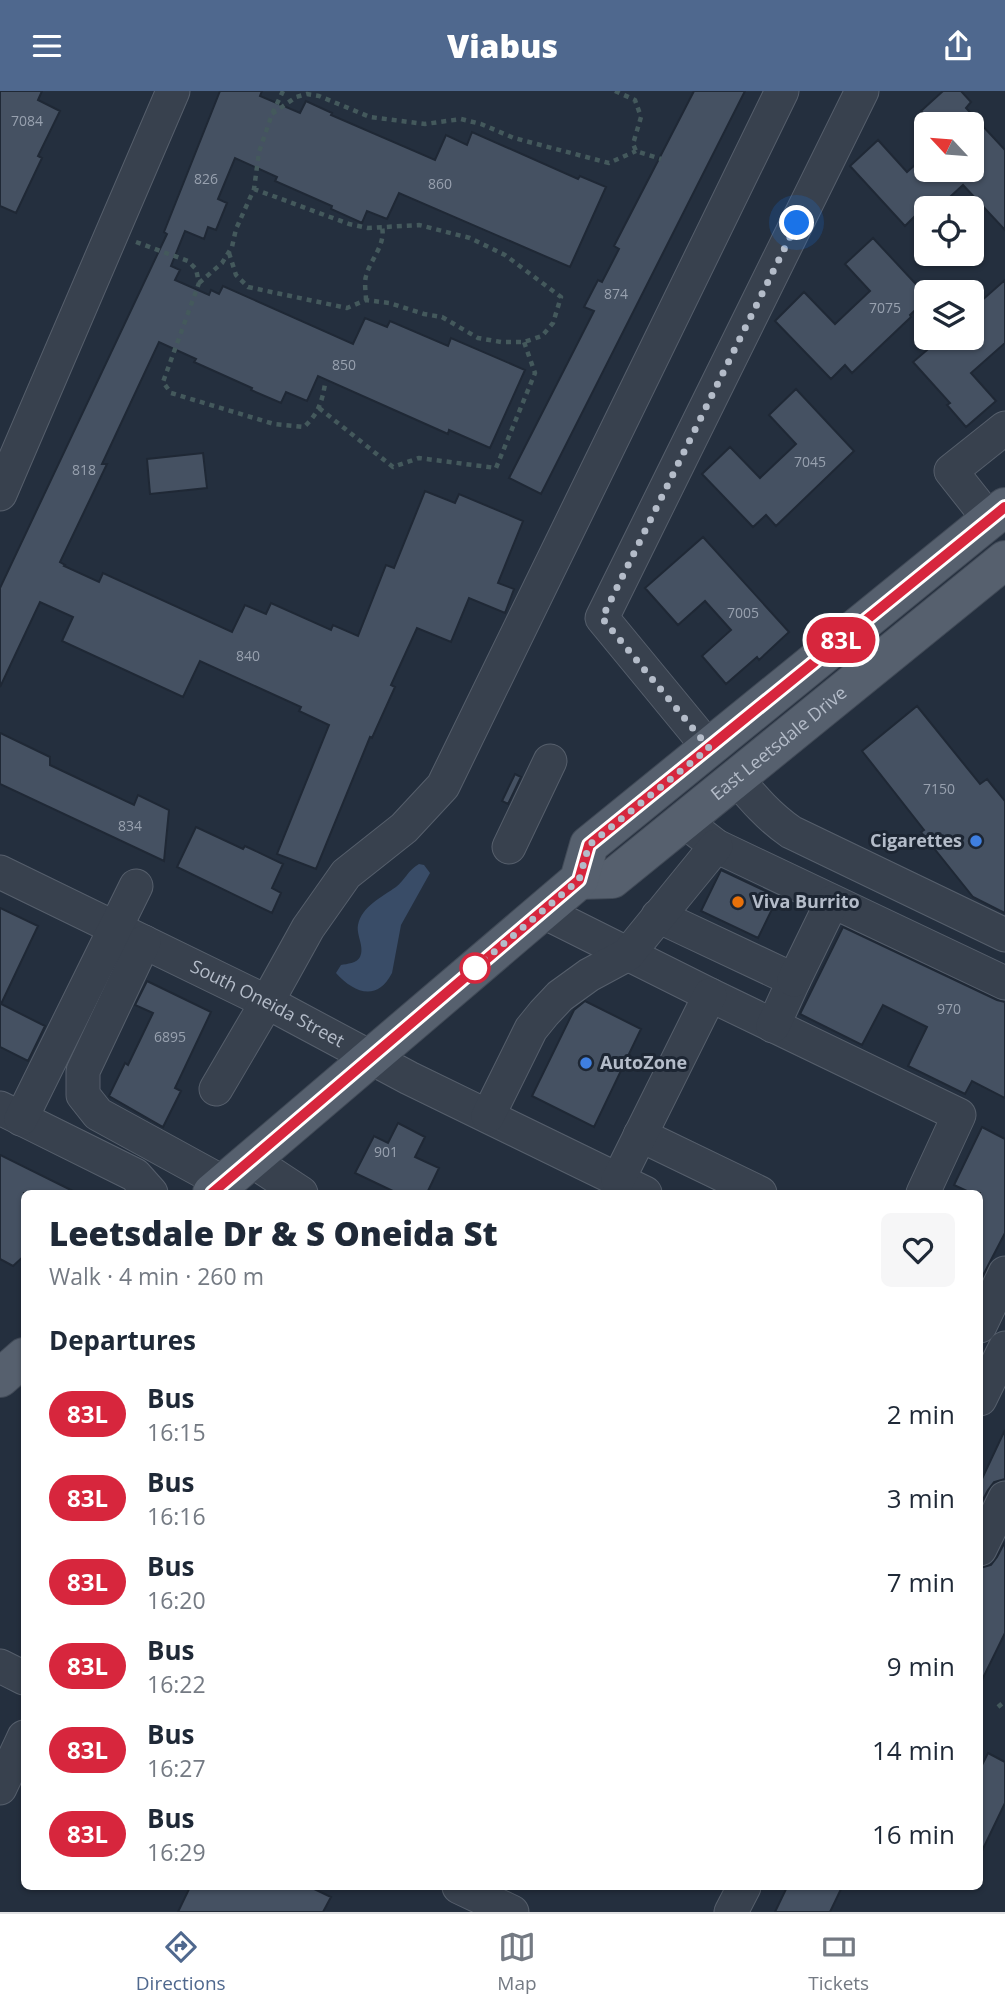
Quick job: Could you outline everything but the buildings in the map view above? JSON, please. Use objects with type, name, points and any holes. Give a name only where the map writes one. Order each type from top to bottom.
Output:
[{"type":"main road","points":[[229,1179],[579,880],[589,845],[997,513]]},
{"type":"main road","name":"East Leetsdale Drive","points":[[579,880],[612,879],[1005,560]]},
{"type":"main road","points":[[0,1378],[21,1360]]},
{"type":"street","points":[[0,494],[173,91]]},
{"type":"street","points":[[216,1089],[308,928],[346,874],[404,828],[443,786],[782,91]]},
{"type":"street","points":[[709,748],[602,618],[862,91]]},
{"type":"street","points":[[997,513],[951,471],[1005,428]]},
{"type":"street","points":[[509,847],[550,761]]},
{"type":"street","points":[[736,778],[762,809],[791,832],[1005,935]]},
{"type":"street","points":[[684,821],[716,846],[1005,983]]},
{"type":"street","points":[[488,1116],[531,1029],[544,1013],[560,996],[589,975],[628,954],[716,846]]},
{"type":"street","name":"South Oneida Street","points":[[0,872],[267,1002],[631,1187]]},
{"type":"street","points":[[136,886],[11,1114],[135,1175],[148,1190]]},
{"type":"street","points":[[773,1025],[832,901]]},
{"type":"street","points":[[542,911],[959,1115],[924,1190]]},
{"type":"street","points":[[659,916],[794,980]]},
{"type":"street","points":[[144,942],[83,1070],[83,1095],[98,1114],[229,1179],[286,1190]]},
{"type":"street","points":[[631,1187],[640,1135],[709,995]]},
{"type":"street","points":[[640,1135],[755,1190]]},
{"type":"street","points":[[983,1320],[1005,1273]]},
{"type":"street","points":[[983,1392],[996,1361]]},
{"type":"street","points":[[983,1543],[1005,1498]]},
{"type":"street","points":[[0,1666],[21,1676]]},
{"type":"street","points":[[0,1724],[21,1735]]},
{"type":"street","points":[[0,1788],[21,1743]]},
{"type":"street","points":[[448,1912],[459,1890]]},
{"type":"street","points":[[466,1890],[512,1912]]},
{"type":"street","points":[[731,1912],[742,1890]]},
{"type":"path","points":[[283,91],[259,152],[254,189],[236,229],[232,247],[222,263],[199,283],[163,382],[171,393],[274,424],[304,427],[314,418],[322,401],[325,384]]},
{"type":"path","points":[[615,91],[635,100],[641,117],[633,144],[636,151]]},
{"type":"path","points":[[272,114],[296,97],[318,96],[370,117],[425,124],[461,119],[514,138],[609,163],[636,151],[661,159]]},
{"type":"path","points":[[229,253],[236,275],[248,287],[347,308],[366,300],[389,303],[442,317],[478,338],[524,342],[542,336],[553,323],[561,297],[505,255],[470,239],[419,225],[368,228],[349,224],[254,189]]},
{"type":"path","points":[[366,300],[366,276],[384,233],[382,227]]},
{"type":"path","points":[[112,234],[188,261],[196,269],[199,283]]},
{"type":"path","points":[[318,408],[393,467],[419,459],[496,468],[535,373],[524,342]]},
{"type":"path","points":[[998,1707],[1005,1701]]},
{"type":"water","points":[[419,864],[424,865],[430,873],[401,925],[392,973],[386,982],[372,991],[350,986],[336,973],[341,965],[354,962],[360,957],[360,918],[368,907],[396,887]]},
{"type":"bus line","name":"83L","points":[[215,1190],[579,880],[589,845],[1005,507]]},
{"type":"place","name":"Cigarettes","points":[[976,841]]},
{"type":"place","name":"Viva Burrito","points":[[738,902]]},
{"type":"place","name":"AutoZone","points":[[586,1063]]},
{"type":"route","points":[[475,968],[579,880],[589,845],[709,748],[602,618],[797,223]]}]
